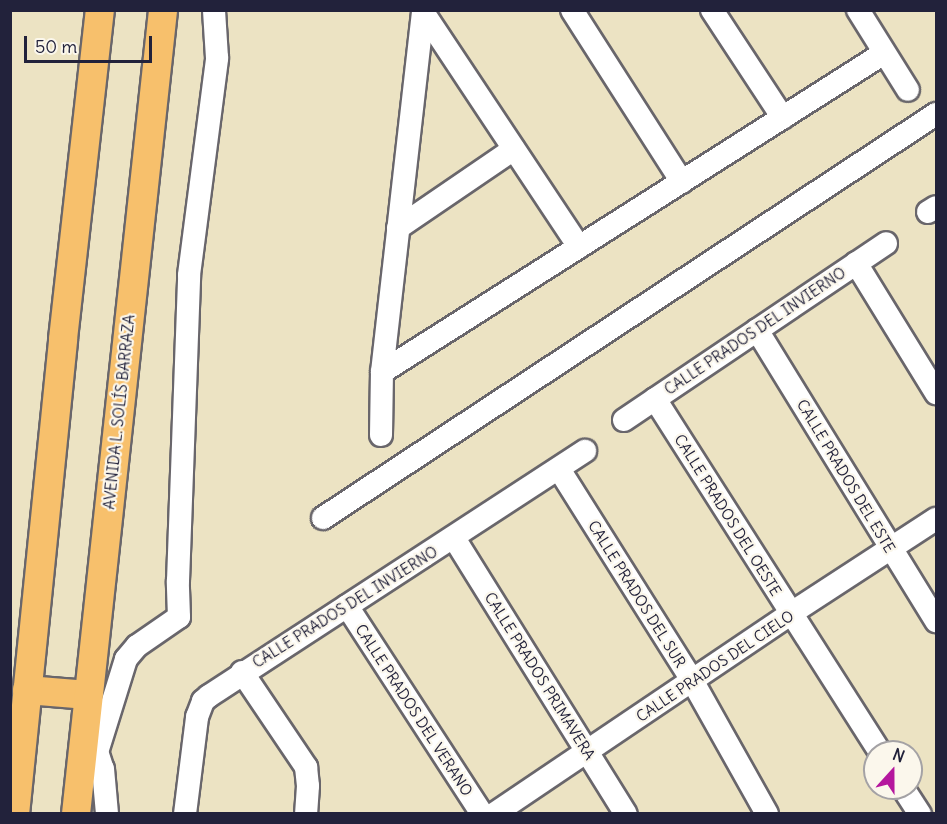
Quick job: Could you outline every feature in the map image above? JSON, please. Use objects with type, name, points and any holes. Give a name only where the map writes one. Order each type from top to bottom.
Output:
[{"type":"main road","points":[[15,813],[100,10]]},
{"type":"main road","name":"AVENIDA L. SOLÍS BARRAZA","points":[[76,813],[163,10]]},
{"type":"main road","points":[[27,690],[87,708]]},
{"type":"street","points":[[98,749],[126,659],[137,646],[179,617],[178,581],[189,275],[217,58],[214,10]]},
{"type":"street","points":[[572,10],[682,182]]},
{"type":"street","points":[[711,10],[783,118]]},
{"type":"street","points":[[858,10],[908,90]]},
{"type":"street","points":[[423,11],[579,247]]},
{"type":"street","points":[[381,435],[382,372],[423,11]]},
{"type":"street","points":[[382,372],[884,53]]},
{"type":"street","points":[[323,518],[936,114]]},
{"type":"street","points":[[398,228],[514,149]]},
{"type":"street","name":"CALLE PRADOS DEL INVIERNO","points":[[624,420],[886,243]]},
{"type":"street","points":[[856,263],[936,393]]},
{"type":"street","name":"CALLE PRADOS DEL ESTE","points":[[757,330],[936,621]]},
{"type":"street","name":"CALLE PRADOS DEL OESTE","points":[[655,399],[872,740]]},
{"type":"street","name":"CALLE PRADOS DEL INVIERNO","points":[[185,813],[200,708],[208,696],[585,451]]},
{"type":"street","name":"CALLE PRADOS DEL SUR","points":[[559,469],[693,682],[767,813]]},
{"type":"street","name":"CALLE PRADOS DEL CIELO","points":[[494,813],[936,519]]},
{"type":"street","name":"CALLE PRADOS PRIMAVERA","points":[[454,538],[626,813]]},
{"type":"street","name":"CALLE PRADOS DEL VERANO","points":[[347,606],[482,813]]},
{"type":"street","points":[[242,672],[306,767],[308,786],[306,813]]},
{"type":"street","points":[[87,708],[106,786],[107,813]]},
{"type":"street","points":[[911,800],[920,813]]}]
